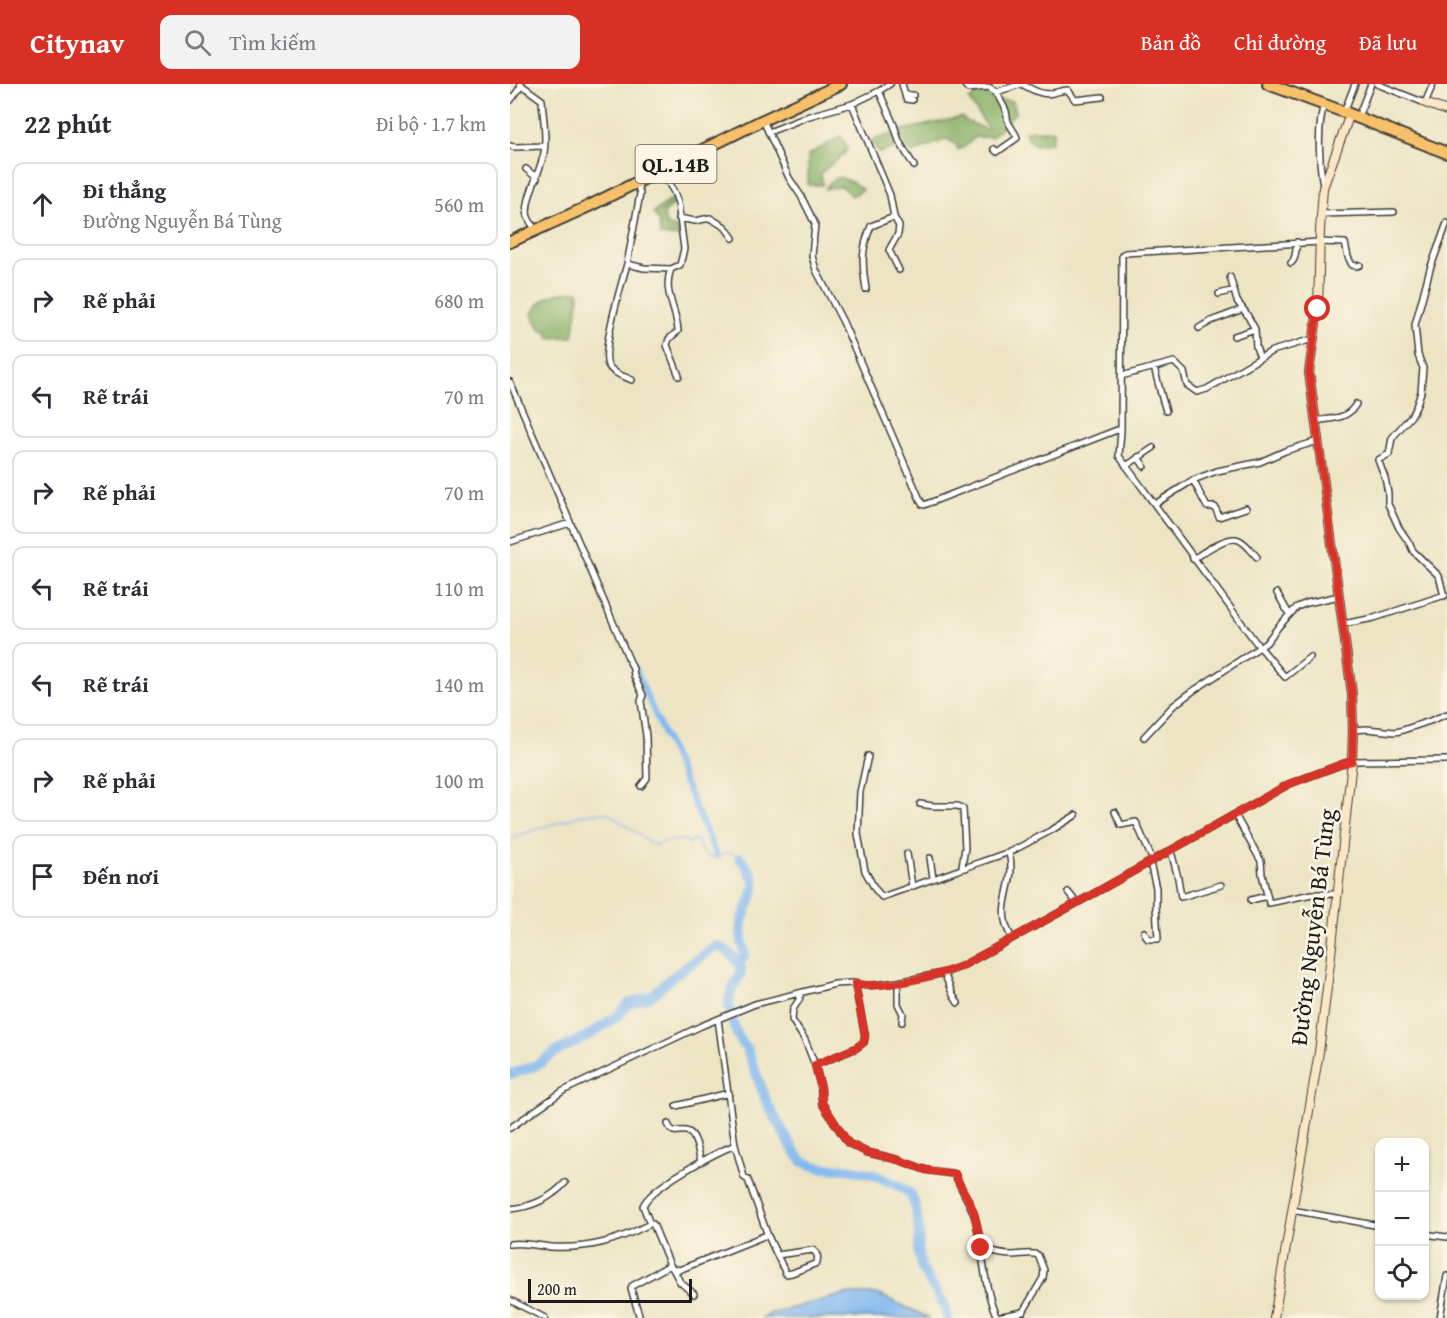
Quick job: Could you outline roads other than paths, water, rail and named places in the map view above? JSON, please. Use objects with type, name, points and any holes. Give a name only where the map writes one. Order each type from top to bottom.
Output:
[{"type":"highway","name":"QL.14B","points":[[510,242],[841,84]]},
{"type":"highway","points":[[1268,84],[1351,114],[1447,153]]},
{"type":"main road","points":[[1425,103],[1447,111]]},
{"type":"main road","name":"Đường Nguyễn Bá Tùng","points":[[1274,1318],[1319,1052],[1352,761],[1352,694],[1309,372],[1319,298],[1323,188],[1351,114]]},
{"type":"street","points":[[510,101],[521,84],[542,100],[544,146],[537,178],[527,207],[527,216],[535,230]]},
{"type":"street","points":[[768,132],[809,116],[852,104],[890,84]]},
{"type":"street","points":[[902,84],[906,99],[913,98]]},
{"type":"street","points":[[964,84],[968,89],[989,87],[996,92],[1006,111],[1008,122],[1017,138],[997,152],[994,149]]},
{"type":"street","points":[[996,92],[1022,84],[1045,94],[1068,90],[1075,100],[1102,97]]},
{"type":"street","points":[[1351,114],[1354,84]]},
{"type":"street","points":[[1351,114],[1371,84]]},
{"type":"street","points":[[1377,84],[1425,103],[1433,84]]},
{"type":"street","points":[[879,91],[899,141],[914,166]]},
{"type":"street","points":[[852,104],[890,195],[899,231],[889,249],[899,270]]},
{"type":"street","points":[[1323,188],[1320,136],[1324,105]]},
{"type":"street","points":[[763,120],[789,178],[815,224],[812,256],[816,270],[843,322],[922,504],[996,478],[1117,430],[1121,431]]},
{"type":"street","points":[[510,146],[544,146]]},
{"type":"street","points":[[526,169],[537,178]]},
{"type":"street","points":[[627,264],[644,268],[671,269],[680,265],[684,252],[678,203],[661,171]]},
{"type":"street","points":[[632,380],[612,370],[606,360],[610,331],[627,264],[640,194],[637,182]]},
{"type":"street","points":[[1321,214],[1394,212]]},
{"type":"street","points":[[866,289],[862,252],[871,226],[894,217]]},
{"type":"street","points":[[679,218],[695,221],[710,218],[725,227],[733,238]]},
{"type":"street","points":[[1342,624],[1374,618],[1446,595],[1439,576],[1413,551],[1399,528],[1388,504],[1385,478],[1378,460],[1389,454],[1392,438],[1411,416],[1421,392],[1423,368],[1418,355],[1415,325],[1430,269],[1447,224]]},
{"type":"street","points":[[1291,263],[1296,257],[1297,242]]},
{"type":"street","points":[[1310,657],[1285,678],[1193,559],[1119,456],[1123,254],[1297,242],[1345,243],[1352,265],[1360,265]]},
{"type":"street","points":[[671,269],[669,294],[671,306],[677,318],[678,331],[669,339],[667,345],[679,376]]},
{"type":"street","points":[[1230,277],[1237,301],[1255,329],[1256,347],[1260,358]]},
{"type":"street","points":[[1219,294],[1234,290]]},
{"type":"street","points":[[1199,328],[1243,309]]},
{"type":"street","points":[[1234,336],[1255,329]]},
{"type":"street","points":[[1121,376],[1174,362],[1184,372],[1187,385],[1197,392],[1207,389],[1278,348],[1313,339]]},
{"type":"street","points":[[1154,367],[1166,411]]},
{"type":"street","points":[[510,382],[643,695],[641,701],[646,736],[647,778],[641,786]]},
{"type":"street","points":[[1315,421],[1346,415],[1356,404]]},
{"type":"street","points":[[1155,504],[1193,480],[1222,469],[1260,462],[1285,451],[1318,441]]},
{"type":"street","points":[[1126,466],[1153,448]]},
{"type":"street","points":[[1138,457],[1144,466]]},
{"type":"street","points":[[1193,480],[1207,507],[1215,507],[1219,518],[1246,508]]},
{"type":"street","points":[[510,542],[570,523]]},
{"type":"street","points":[[1193,559],[1233,539],[1243,543],[1257,557]]},
{"type":"street","points":[[1277,593],[1289,614]]},
{"type":"street","points":[[1144,737],[1179,701],[1266,643],[1297,607],[1339,596]]},
{"type":"street","points":[[1353,730],[1395,732],[1447,714]]},
{"type":"street","points":[[868,756],[860,792],[858,834],[865,871],[882,897],[1009,853],[1076,815]]},
{"type":"street","points":[[510,1128],[563,1091],[755,1004],[835,984],[867,986],[898,982],[944,973],[960,967],[1289,784],[1352,761],[1447,760]]},
{"type":"street","points":[[920,804],[958,806],[963,809],[965,848],[962,866],[966,868]]},
{"type":"street","points":[[1115,812],[1120,825],[1136,822],[1151,862],[1156,888],[1158,939],[1148,939],[1144,932]]},
{"type":"street","points":[[1235,815],[1261,861],[1269,903],[1312,894],[1337,896]]},
{"type":"street","points":[[1171,851],[1181,897],[1221,885]]},
{"type":"street","points":[[1009,853],[1012,873],[1003,913],[1012,938]]},
{"type":"street","points":[[907,854],[912,886]]},
{"type":"street","points":[[930,858],[933,879]]},
{"type":"street","points":[[1068,892],[1077,903]]},
{"type":"street","points":[[1251,900],[1267,896]]},
{"type":"street","points":[[944,973],[952,995],[958,1003]]},
{"type":"street","points":[[898,982],[898,1004],[903,1014],[902,1022]]},
{"type":"street","points":[[815,1065],[856,1048],[864,1042],[865,1035],[855,984]]},
{"type":"street","points":[[801,993],[800,1000],[793,1009],[792,1020],[805,1041],[815,1065],[822,1103],[848,1143],[866,1152],[899,1160],[926,1170],[955,1174],[972,1208],[988,1289],[997,1317],[1024,1315],[1043,1278],[1044,1270],[1038,1255],[1032,1253],[1001,1254],[981,1248]]},
{"type":"street","points":[[720,1018],[735,1144],[744,1177],[748,1180],[768,1236],[777,1256],[786,1274],[792,1274],[817,1263],[818,1257],[813,1250],[777,1256]]},
{"type":"street","points":[[676,1106],[729,1093]]},
{"type":"street","points":[[668,1124],[673,1131],[691,1133],[700,1161]]},
{"type":"street","points":[[694,1294],[680,1282],[653,1224],[650,1224],[643,1204],[659,1189],[700,1161],[735,1144]]},
{"type":"street","points":[[510,1209],[546,1199],[565,1183]]},
{"type":"street","points":[[1292,1210],[1375,1225]]},
{"type":"street","points":[[510,1244],[522,1243],[552,1247],[588,1246],[624,1236],[650,1224]]},
{"type":"street","points":[[1429,1235],[1447,1237]]},
{"type":"street","points":[[640,1318],[632,1286],[671,1266],[679,1269],[768,1236]]},
{"type":"street","points":[[1440,1318],[1447,1276]]},
{"type":"street","points":[[510,1300],[545,1318]]},
{"type":"water","points":[[846,1294],[877,1294],[930,1318],[762,1318],[769,1314]]},
{"type":"waterway","points":[[633,664],[717,857]]},
{"type":"waterway","points":[[510,838],[581,815],[608,813],[654,845],[670,840],[684,840],[690,843],[694,839],[698,841],[706,855],[717,857],[727,853],[740,858]]},
{"type":"waterway","points":[[739,963],[745,955],[741,927],[754,887],[750,872],[740,858]]},
{"type":"waterway","points":[[510,1074],[537,1065],[557,1051],[589,1035],[619,1015],[628,1004],[654,994],[671,978],[714,947],[723,948],[736,960],[741,970],[730,998],[729,1006],[733,1022],[739,1038],[747,1049],[767,1103],[794,1151],[803,1162],[821,1168],[849,1169],[872,1174],[911,1194],[916,1209],[919,1233],[918,1251],[922,1269],[944,1305],[948,1318]]}]
